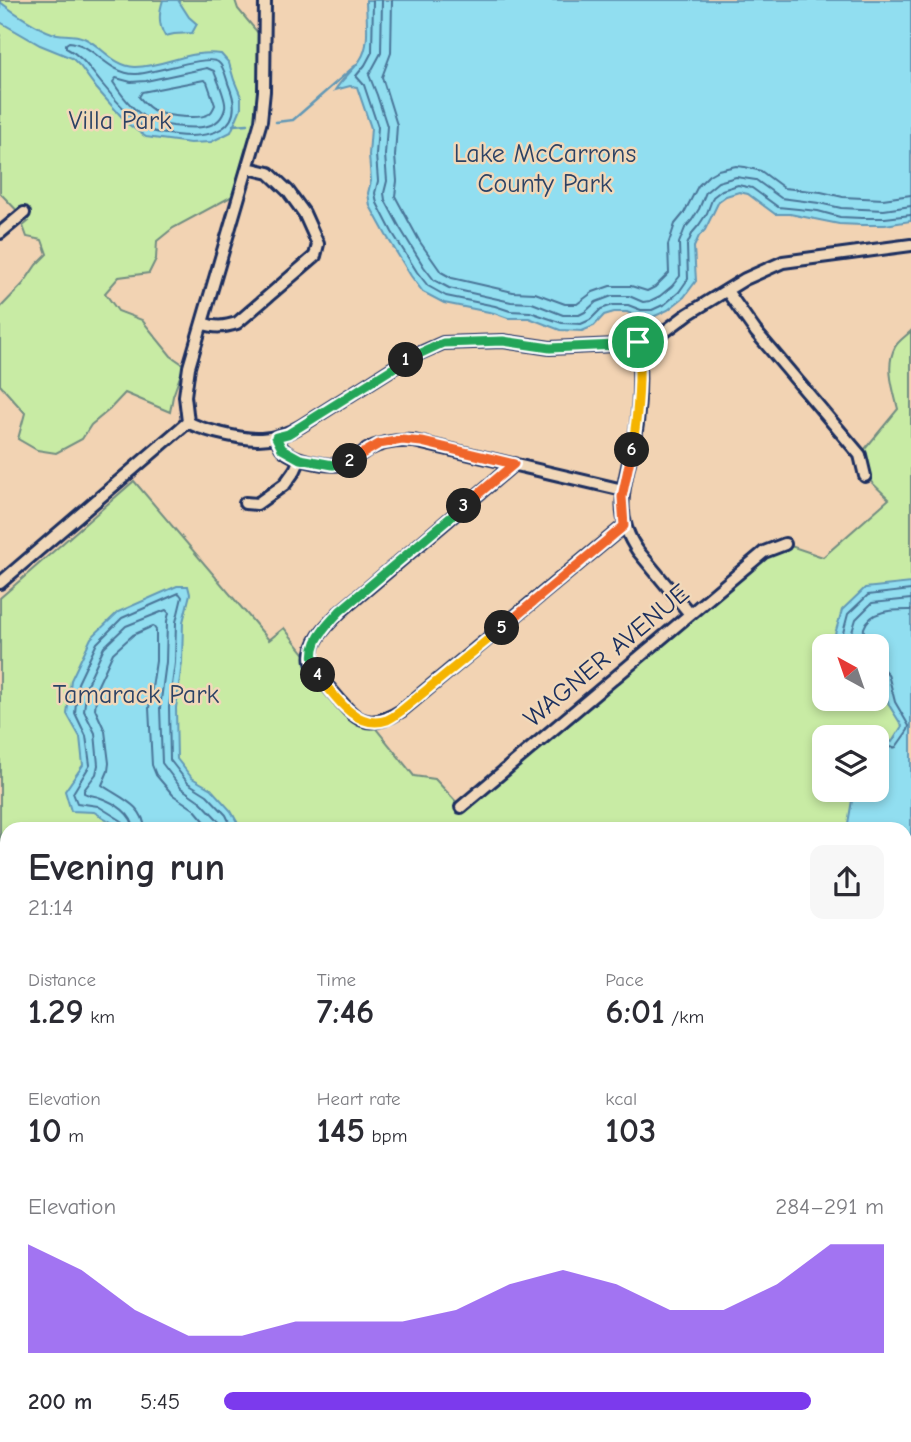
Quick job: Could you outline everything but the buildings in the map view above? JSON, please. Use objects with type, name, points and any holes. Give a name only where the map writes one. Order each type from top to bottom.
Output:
[{"type":"street","points":[[188,422],[186,383],[263,110],[265,0]]},
{"type":"street","points":[[202,323],[211,327],[224,327],[237,323],[315,256],[318,244],[303,213],[288,191],[269,173],[248,168]]},
{"type":"street","points":[[0,233],[24,213]]},
{"type":"street","points":[[188,422],[241,439],[276,437],[288,434],[409,358],[443,343],[503,341],[550,348],[638,342],[664,332],[688,314],[758,272],[783,262],[911,245]]},
{"type":"street","points":[[727,291],[756,332],[860,455],[865,476]]},
{"type":"street","points":[[638,342],[640,376],[636,426],[622,497],[624,526],[638,551],[690,614]]},
{"type":"street","points":[[0,583],[188,422]]},
{"type":"street","points":[[276,437],[282,449],[300,459],[324,464],[342,464],[379,444],[402,440],[422,442],[623,490]]},
{"type":"street","points":[[245,503],[257,504],[285,484],[300,459]]},
{"type":"street","points":[[514,464],[340,611],[317,638],[312,662],[318,676],[352,714],[373,722],[387,719],[401,711],[624,526]]},
{"type":"street","name":"WAGNER AVENUE","points":[[461,807],[764,552],[785,544]]},
{"type":"green space","name":"Villa Park","points":[[0,0],[235,0],[238,9],[264,40],[264,91],[240,192],[173,228],[157,241],[156,259],[149,273],[119,277],[105,293],[118,311],[142,320],[171,356],[184,365],[170,412],[125,393],[91,425],[82,439],[56,453],[37,450],[18,439],[25,413],[0,385],[0,308],[47,254],[42,240],[27,237],[23,226],[28,222],[0,193]]},
{"type":"green space","name":"Tamarack Park","points":[[911,331],[911,822],[0,822],[0,598],[134,481],[269,640],[284,628],[352,714],[373,722],[414,776],[435,779],[461,807],[764,552],[785,544],[823,557],[889,499],[865,476],[860,455],[898,409],[891,378],[892,354],[896,345]]},
{"type":"water","points":[[163,0],[178,0],[197,24],[192,33],[165,36],[160,18]]},
{"type":"water","name":"Lake McCarrons County Park","points":[[366,0],[911,0],[911,221],[885,225],[839,224],[790,214],[775,214],[748,194],[739,192],[719,201],[705,230],[699,236],[694,247],[696,281],[684,297],[668,310],[653,317],[640,318],[627,312],[614,312],[604,315],[594,326],[582,331],[560,330],[529,318],[508,318],[444,303],[423,292],[370,206],[368,193],[371,181],[371,128],[357,87],[335,90],[357,64],[366,47]]},
{"type":"water","points":[[0,2],[46,31],[84,38],[127,66],[146,66],[199,54],[221,54],[229,63],[241,97],[241,108],[231,132],[211,142],[190,143],[146,137],[128,124],[72,58],[40,45],[0,22]]},
{"type":"water","points":[[911,583],[911,822],[848,822],[852,802],[889,802],[889,740],[892,742],[902,726],[889,705],[889,634],[835,634],[842,610],[865,588]]},
{"type":"water","points":[[177,586],[188,586],[190,594],[183,622],[182,663],[176,708],[177,759],[192,778],[211,789],[237,822],[111,822],[94,812],[71,811],[65,791],[83,765],[80,737],[67,714],[71,680],[91,638],[118,612]]},
{"type":"waterway","points":[[276,122],[293,120],[355,66]]},
{"type":"waterway","points":[[233,125],[248,124]]},
{"type":"route","points":[[503,341],[550,348],[638,342],[639,400],[632,453],[622,497],[624,526],[401,711],[387,719],[373,722],[352,714],[318,676],[312,662],[317,638],[340,611],[514,464],[422,442],[402,440],[379,444],[342,464],[324,464],[300,459],[282,449],[276,437],[288,434],[409,358],[443,343],[503,341]]}]
